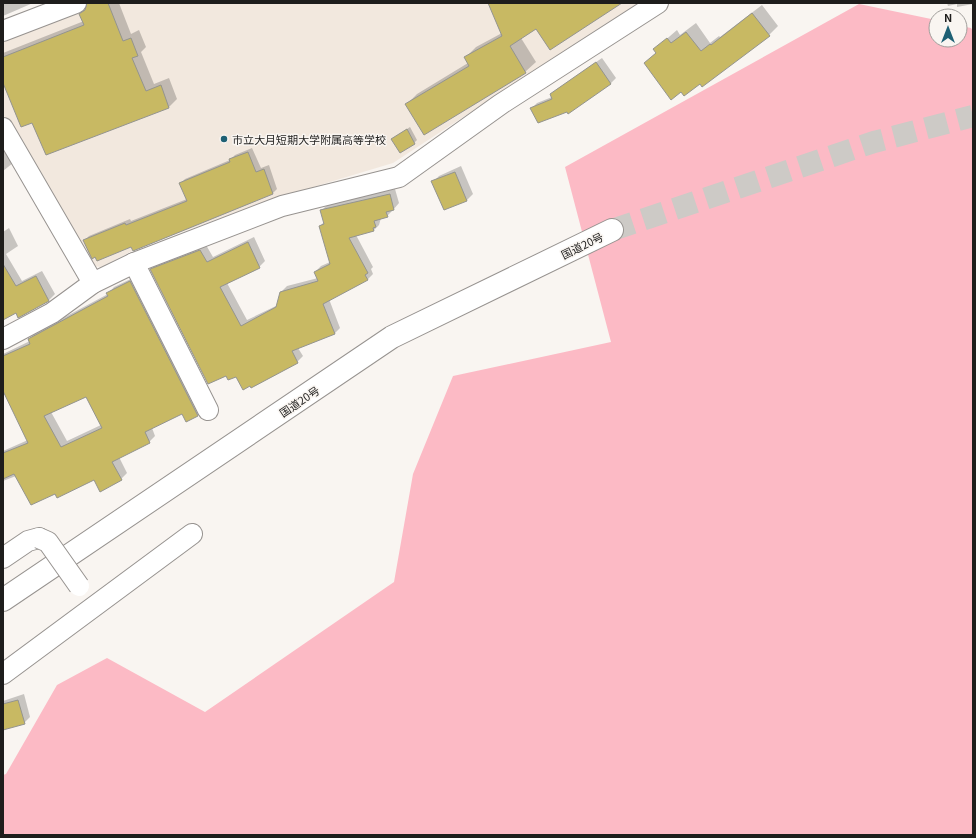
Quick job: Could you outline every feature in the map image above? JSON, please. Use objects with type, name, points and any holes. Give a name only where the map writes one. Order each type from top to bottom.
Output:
[{"type":"highway","name":"国道20号","points":[[3,600],[392,337],[612,230]]},
{"type":"street","points":[[3,31],[76,3]]},
{"type":"street","points":[[3,339],[52,313],[93,283],[134,263],[282,206],[398,177],[501,104],[658,3]]},
{"type":"street","points":[[3,128],[93,283]]},
{"type":"street","points":[[134,263],[208,410]]},
{"type":"street","points":[[3,674],[91,607],[192,534]]},
{"type":"street","points":[[3,558],[28,541],[39,538],[48,542],[79,586],[91,607]]},
{"type":"shaded area","name":"市立大月短期大学附属高等学校","points":[[87,3],[638,3],[393,163],[280,197],[140,247],[101,267],[92,266],[3,114],[3,36]]},
{"type":"shaded area","points":[[859,4],[928,18],[928,48],[968,48],[968,27],[971,28],[973,31],[973,835],[3,835],[3,775],[6,774],[57,685],[107,658],[205,712],[394,582],[413,474],[453,376],[611,342],[565,167]]},
{"type":"building","points":[[87,3],[108,3],[123,41],[131,38],[138,56],[132,58],[146,91],[161,85],[169,108],[46,155],[32,123],[21,127],[3,83],[3,57],[84,25],[79,14],[85,10]]},
{"type":"building","points":[[488,3],[622,3],[550,50],[536,29],[510,46],[526,73],[424,135],[405,104],[469,66],[464,57],[502,36]]},
{"type":"building","points":[[752,13],[770,36],[702,87],[700,84],[684,96],[681,92],[671,100],[644,63],[656,53],[653,49],[667,38],[671,43],[686,32],[701,51]]},
{"type":"building","points":[[596,62],[611,84],[568,114],[567,112],[538,123],[530,108],[552,99],[550,94]]},
{"type":"building","points":[[407,129],[415,144],[400,153],[391,139]]},
{"type":"building","points":[[248,152],[256,172],[264,169],[273,194],[133,251],[131,247],[97,261],[95,257],[92,259],[83,240],[187,201],[179,183],[230,162],[229,159]]},
{"type":"building","points":[[455,172],[467,201],[444,210],[431,181]]},
{"type":"building","points":[[390,194],[394,210],[386,212],[388,217],[374,221],[376,227],[373,228],[374,231],[349,238],[368,273],[365,275],[368,280],[323,304],[335,334],[292,351],[298,363],[251,388],[250,386],[243,390],[236,377],[228,380],[226,376],[208,384],[150,269],[200,250],[207,262],[248,242],[260,268],[220,287],[241,326],[276,307],[280,292],[318,281],[314,272],[330,264],[319,226],[324,224],[320,210]]},
{"type":"building","points":[[3,264],[16,286],[36,276],[49,301],[18,318],[16,313],[3,320]]},
{"type":"building","points":[[130,281],[198,416],[186,422],[182,414],[145,432],[150,443],[112,462],[122,480],[100,492],[94,480],[57,498],[55,494],[31,505],[14,474],[3,479],[3,453],[28,443],[3,391],[3,356],[30,344],[28,339],[108,296],[106,293]],"holes":[[[86,397],[102,428],[61,447],[44,416]]]},
{"type":"building","points":[[18,700],[25,724],[3,730],[3,704]]},
{"type":"tunnel","points":[[612,230],[874,142],[973,116]]},
{"type":"place","name":"市立大月短期大学附属高等学校","points":[[224,139]]}]
